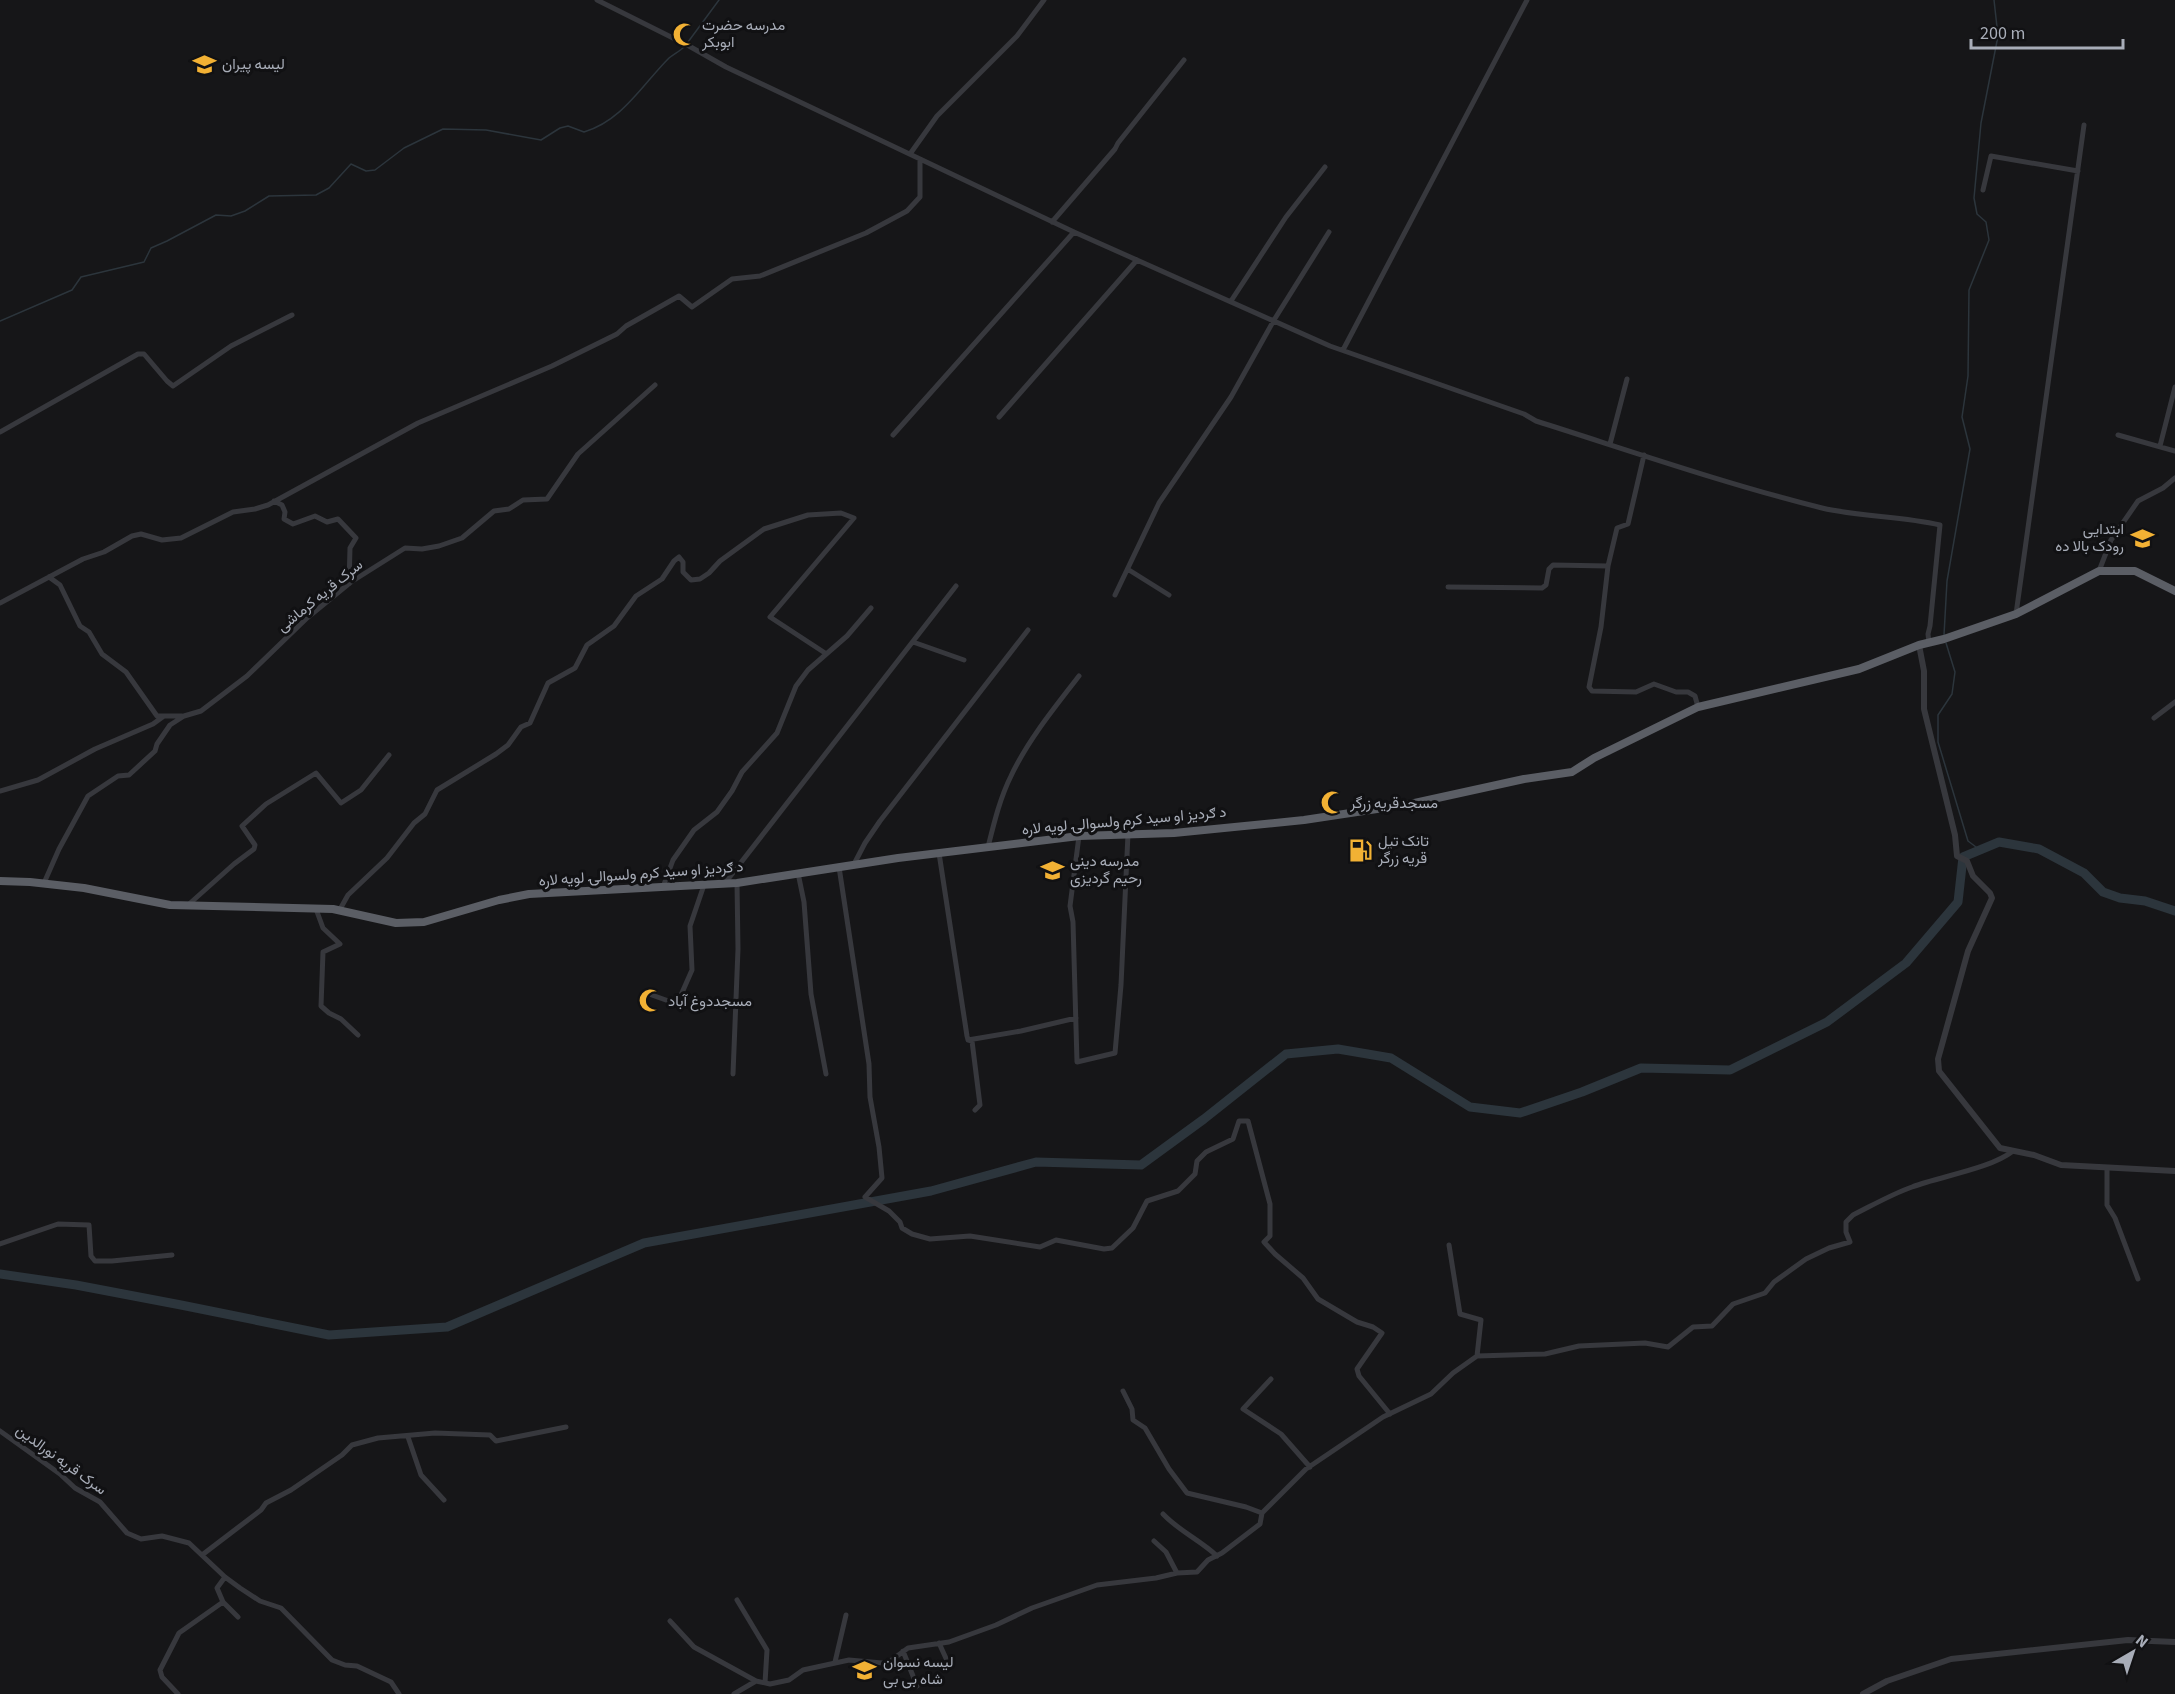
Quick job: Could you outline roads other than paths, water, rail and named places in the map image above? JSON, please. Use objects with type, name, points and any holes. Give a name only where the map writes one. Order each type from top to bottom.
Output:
[{"type":"highway","name":"د ګردیز او سید کرم ولسوالۍ لویه لاره","points":[[0,881],[84,888],[170,905],[316,909],[339,911],[396,923],[424,922],[528,894],[737,883],[939,852],[1079,836],[1174,833],[1304,820],[1410,804],[1524,779],[1572,772],[1594,758],[1698,707],[1859,669],[1919,645],[2016,614],[2099,571],[2135,571],[2175,591]]},
{"type":"street","points":[[597,0],[726,66],[1052,222],[1343,350],[1524,414],[1536,421],[1823,508],[1869,517],[1940,525],[1929,642]]},
{"type":"street","points":[[910,154],[938,116],[1017,36],[1044,0]]},
{"type":"street","points":[[1343,350],[1527,0]]},
{"type":"street","points":[[1052,222],[1115,149],[1184,60]]},
{"type":"street","points":[[2016,614],[2084,125]]},
{"type":"street","points":[[1983,190],[1991,156],[2079,171]]},
{"type":"street","points":[[0,603],[132,536],[141,534],[162,540],[181,538],[233,512],[255,509],[274,501],[418,423],[552,366],[617,334],[626,326],[680,296],[692,307],[732,279],[760,276],[866,233],[907,212],[920,197],[920,159]]},
{"type":"street","points":[[1230,301],[1286,217],[1325,167]]},
{"type":"street","points":[[894,435],[1074,232]]},
{"type":"street","points":[[1115,596],[1159,503],[1231,397],[1274,320],[1329,232]]},
{"type":"street","points":[[999,417],[1137,260]]},
{"type":"street","points":[[0,432],[138,354],[144,354],[173,386],[231,346],[292,315]]},
{"type":"street","points":[[1610,444],[1627,379]]},
{"type":"street","name":"سرک قریه کرماشی","points":[[44,884],[59,849],[88,796],[118,776],[129,775],[155,751],[170,725],[183,716],[201,711],[247,676],[307,618],[349,584],[405,548],[422,549],[439,546],[462,538],[494,512],[509,509],[523,500],[547,499],[578,454],[655,385]]},
{"type":"street","points":[[2160,446],[2175,387]]},
{"type":"street","points":[[2118,435],[2175,452]]},
{"type":"street","points":[[1644,455],[1628,524],[1617,528],[1608,566],[1601,627],[1589,690],[1636,692],[1645,686],[1660,684],[1671,690],[1688,692],[1695,696],[1698,707]]},
{"type":"street","points":[[2099,571],[2111,540],[2138,501],[2163,488],[2175,478]]},
{"type":"street","points":[[274,501],[282,505],[285,512],[284,519],[293,524],[315,516],[327,522],[338,519],[345,524],[356,538],[350,549],[349,584]]},
{"type":"street","points":[[339,911],[348,895],[387,858],[424,814],[437,789],[508,745],[521,727],[530,723],[548,683],[575,668],[587,645],[614,626],[636,596],[662,579],[679,557],[683,562],[683,572],[691,580],[700,579],[720,561],[764,529],[808,515],[841,513],[854,518],[770,617],[825,653]]},
{"type":"street","points":[[1448,587],[1542,588],[1546,585],[1552,565],[1608,566]]},
{"type":"street","points":[[1129,570],[1169,595]]},
{"type":"street","points":[[49,577],[60,585],[80,626],[89,632],[102,654],[126,672],[157,716],[183,716]]},
{"type":"street","points":[[725,883],[956,586]]},
{"type":"street","points":[[663,887],[673,860],[694,830],[717,812],[742,772],[777,733],[796,686],[808,670],[847,636],[871,608]]},
{"type":"street","points":[[853,866],[864,843],[1028,630]]},
{"type":"street","points":[[913,642],[964,660]]},
{"type":"street","points":[[1919,645],[1924,671],[1924,709],[1955,835],[1957,856],[1967,861],[1973,876],[1992,898],[1968,951],[1938,1059],[1939,1071],[2000,1148],[2034,1155],[2061,1165],[2175,1171]]},
{"type":"street","points":[[988,847],[995,820],[1015,767],[1045,721],[1079,676]]},
{"type":"street","points":[[2154,718],[2175,702]]},
{"type":"street","points":[[0,791],[38,780],[95,749],[153,724],[164,716]]},
{"type":"street","points":[[188,905],[254,849],[255,845],[242,826],[266,804],[316,773],[342,803],[361,790],[388,754]]},
{"type":"street","points":[[1079,836],[1070,906],[1073,922],[1077,1062],[1115,1053],[1121,986],[1128,834]]},
{"type":"street","points":[[939,852],[968,1040],[972,1041],[980,1105],[975,1110]]},
{"type":"street","points":[[839,867],[869,1064],[870,1097],[882,1178],[865,1197],[889,1211],[900,1222],[902,1228],[912,1234],[930,1239],[970,1236],[1040,1247],[1056,1240],[1104,1249],[1112,1248],[1133,1228],[1147,1201],[1178,1191],[1195,1174],[1197,1161],[1206,1152],[1233,1139],[1239,1121],[1248,1121],[1270,1204],[1270,1236],[1264,1242],[1303,1278],[1318,1299],[1357,1322],[1373,1327],[1382,1333],[1357,1369],[1359,1376],[1390,1414]]},
{"type":"street","points":[[798,873],[804,902],[811,994],[826,1074]]},
{"type":"street","points":[[733,1074],[738,949],[737,883]]},
{"type":"street","points":[[649,994],[677,1004],[692,970],[690,926],[704,885]]},
{"type":"street","points":[[316,909],[322,928],[340,944],[324,952],[321,1005],[358,1035]]},
{"type":"street","points":[[968,1040],[1076,1018]]},
{"type":"street","points":[[670,1622],[694,1647],[756,1681],[770,1684],[789,1680],[803,1670],[836,1662],[849,1660],[889,1662],[908,1648],[949,1642],[996,1625],[1032,1608],[1097,1585],[1197,1572],[1208,1560],[1217,1556],[1260,1524],[1262,1513],[1310,1467],[1390,1414],[1431,1394],[1453,1373],[1478,1356],[1545,1354],[1579,1346],[1645,1342],[1668,1347],[1693,1327],[1712,1326],[1733,1304],[1765,1293],[1774,1282],[1806,1259],[1829,1248],[1850,1242],[1845,1222],[1853,1215],[1910,1188],[1970,1170],[2013,1151]]},
{"type":"street","points":[[2107,1168],[2107,1205],[2115,1218],[2138,1279]]},
{"type":"street","points":[[0,1244],[58,1224],[89,1226],[91,1256],[95,1261],[112,1262],[172,1255]]},
{"type":"street","points":[[1449,1245],[1460,1314],[1481,1320],[1478,1356]]},
{"type":"street","points":[[1271,1379],[1243,1410],[1281,1434],[1310,1467]]},
{"type":"street","points":[[1123,1391],[1133,1419],[1145,1428],[1169,1469],[1187,1493],[1262,1513]]},
{"type":"street","points":[[202,1556],[261,1510],[266,1503],[291,1490],[342,1455],[352,1444],[378,1438],[435,1433],[490,1435],[496,1441],[567,1427]]},
{"type":"street","name":"سرک قریه نورالدین","points":[[0,1431],[60,1474],[75,1488],[100,1502],[127,1533],[141,1539],[172,1538],[189,1543],[225,1577],[260,1601],[281,1608],[332,1660],[372,1672],[391,1682],[399,1694]]},
{"type":"street","points":[[408,1437],[420,1475],[444,1500]]},
{"type":"street","points":[[1163,1514],[1172,1524],[1203,1543],[1217,1556]]},
{"type":"street","points":[[1154,1541],[1166,1552],[1177,1573]]},
{"type":"street","points":[[225,1577],[217,1588],[223,1602],[238,1617]]},
{"type":"street","points":[[737,1600],[767,1650],[765,1683]]},
{"type":"street","points":[[178,1694],[162,1677],[160,1670],[179,1633],[223,1602]]},
{"type":"street","points":[[836,1662],[846,1615]]},
{"type":"street","points":[[1863,1694],[1887,1681],[1951,1659],[2128,1640],[2175,1642]]},
{"type":"street","points":[[939,1643],[949,1665]]},
{"type":"street","points":[[903,1651],[917,1686]]},
{"type":"street","points":[[734,1694],[756,1681]]},
{"type":"waterway","points":[[688,42],[719,0]]},
{"type":"waterway","points":[[1944,635],[1947,581],[1970,449],[1962,417],[1968,376],[1969,290],[1989,240],[1986,222],[1977,214],[1974,198],[1981,123],[1998,36],[1994,0]]},
{"type":"waterway","points":[[0,321],[72,290],[81,277],[144,262],[151,248],[216,215],[231,216],[245,211],[269,196],[316,195],[329,188],[351,164],[366,171],[375,170],[404,148],[443,129],[486,130],[541,140],[560,128],[568,126],[584,132],[597,127],[610,120],[631,101],[669,58],[684,47]]},
{"type":"waterway","points":[[1946,643],[1955,672],[1952,694],[1938,715],[1938,742],[1968,841],[1980,850]]},
{"type":"waterway","points":[[0,1274],[76,1285],[329,1335],[447,1327],[644,1243],[931,1191],[1036,1162],[1141,1165],[1286,1054],[1338,1049],[1391,1058],[1470,1107],[1520,1113],[1582,1092],[1641,1068],[1730,1070],[1827,1022],[1906,963],[1958,902],[1963,857],[1999,842],[2039,849],[2084,873],[2103,892],[2120,898],[2145,901],[2175,911]]},
{"type":"place","name":"مدرسه حضرت ابوبکر","points":[[684,34]]},
{"type":"place","name":"لیسه پیران","points":[[204,64]]},
{"type":"place","name":"ابتدایی رودک بالا ده","points":[[2142,538]]},
{"type":"place","name":"مسجدقریه زرگر","points":[[1332,803]]},
{"type":"place","name":"تانک تیل قریه زرگر","points":[[1360,850]]},
{"type":"place","name":"مدرسه دینی رحیم گردیزی","points":[[1052,870]]},
{"type":"place","name":"مسجددوغ آباد","points":[[650,1001]]},
{"type":"place","name":"لیسه نسوان شاه بی بی","points":[[865,1671]]}]
